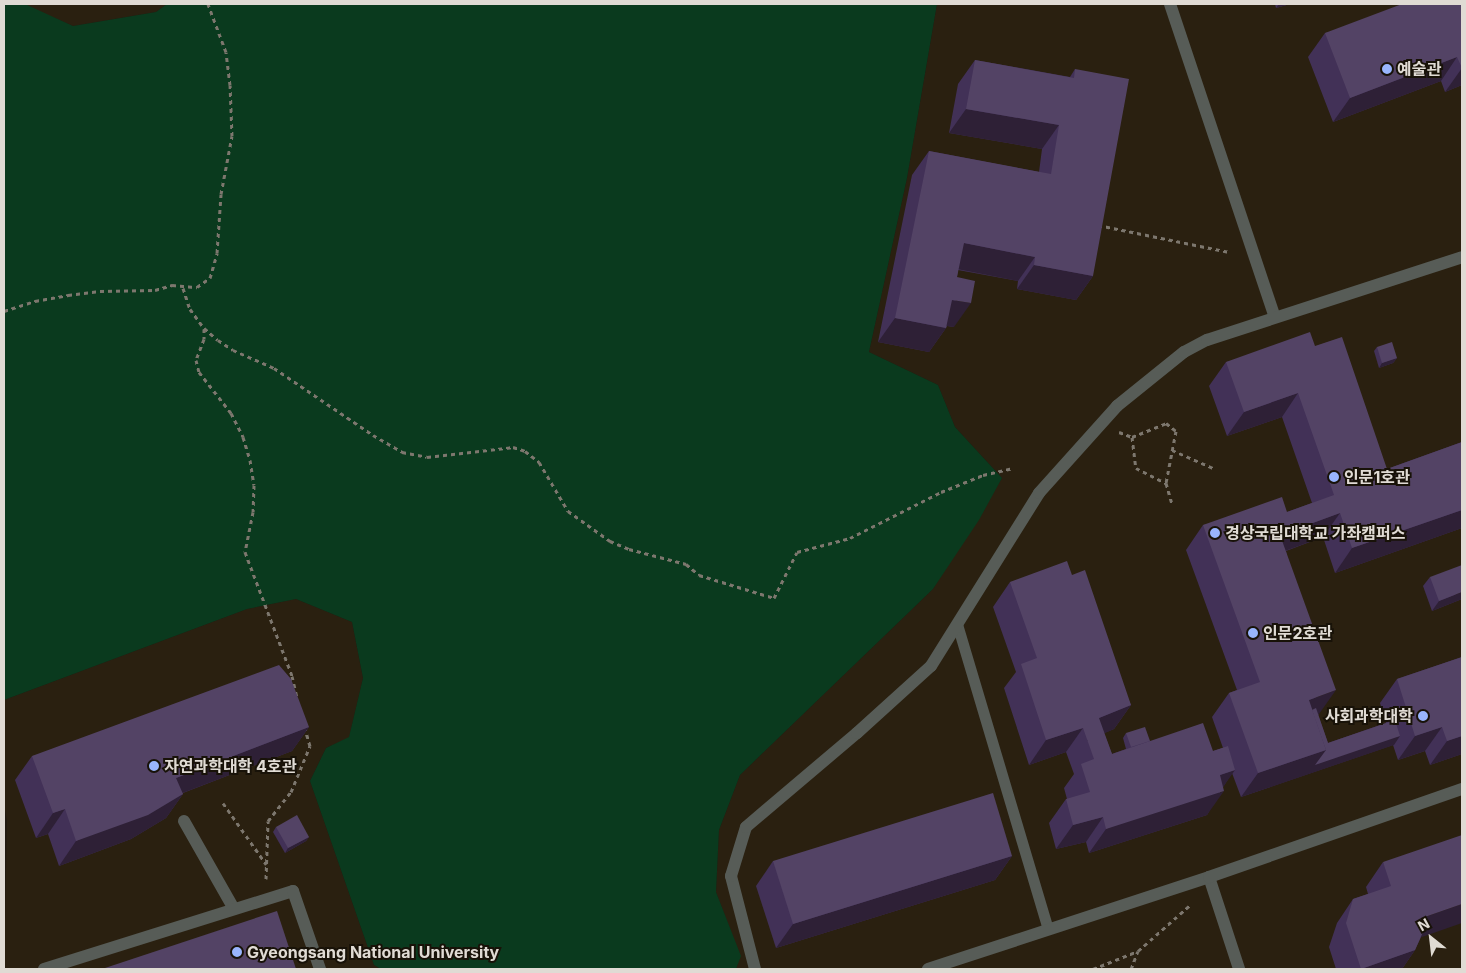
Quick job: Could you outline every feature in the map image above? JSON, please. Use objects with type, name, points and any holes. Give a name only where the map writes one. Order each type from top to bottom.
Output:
[{"type":"street","points":[[1170,4],[1275,317]]},
{"type":"street","points":[[755,969],[731,876],[746,827],[857,733],[931,666],[1039,493],[1117,406],[1184,352],[1207,340],[1462,257]]},
{"type":"street","points":[[928,969],[1209,877],[1462,789]]},
{"type":"street","points":[[184,821],[234,909]]},
{"type":"street","points":[[1209,877],[1239,969]]},
{"type":"street","points":[[44,969],[293,891],[320,969]]},
{"type":"lane","points":[[957,624],[1048,929]]},
{"type":"path","points":[[4,311],[35,301],[100,291],[155,290],[172,286],[183,288],[197,287],[210,278],[217,253],[221,194],[232,136],[230,85],[226,52],[208,4]]},
{"type":"path","points":[[1098,225],[1229,252]]},
{"type":"path","points":[[183,288],[190,309],[204,328],[233,350],[274,368],[373,435],[402,452],[427,457],[513,447],[525,450],[539,462],[568,511],[610,541],[629,549],[686,564],[699,575],[774,598],[797,552],[850,538],[941,492],[983,474],[1013,468]]},
{"type":"path","points":[[204,328],[204,339],[196,360],[199,372],[220,396],[231,413],[243,437],[250,460],[254,485],[253,512],[245,552],[292,676],[299,702]]},
{"type":"path","points":[[1100,425],[1132,437],[1166,423],[1176,431],[1166,484],[1172,504]]},
{"type":"path","points":[[1132,437],[1136,468],[1166,484]]},
{"type":"path","points":[[1172,450],[1215,469]]},
{"type":"path","points":[[265,900],[268,821],[291,792],[310,746],[303,720]]},
{"type":"path","points":[[223,803],[266,864]]},
{"type":"path","points":[[1093,969],[1138,951],[1192,903]]},
{"type":"path","points":[[1131,969],[1138,951]]},
{"type":"shaded area","points":[[21,4],[167,4],[156,12],[73,26]]},
{"type":"shaded area","name":"경상국립대학교 가좌캠퍼스","points":[[937,4],[1462,4],[1462,969],[736,969],[740,956],[716,892],[719,830],[740,775],[933,589],[1002,478],[955,427],[938,385],[869,352],[907,178]]},
{"type":"shaded area","points":[[296,599],[352,622],[363,678],[349,738],[326,748],[310,781],[374,965],[381,969],[4,969],[7,820],[4,805],[4,700],[247,609]]},
{"type":"green space","points":[[4,4],[25,4],[73,26],[156,12],[167,4],[937,4],[907,178],[869,352],[938,385],[955,427],[1002,478],[979,520],[933,589],[740,775],[719,830],[716,892],[741,956],[736,969],[381,969],[374,965],[310,781],[326,748],[349,737],[363,678],[352,622],[296,599],[247,609],[4,700]]},
{"type":"building","name":"예술관","points":[[1402,4],[1462,4],[1462,68],[1457,57],[1350,98],[1325,33]]},
{"type":"building","points":[[975,60],[1074,78],[1075,69],[1129,79],[1093,276],[1034,265],[1035,257],[964,243],[957,277],[975,281],[971,303],[952,300],[946,328],[895,318],[929,151],[1051,174],[1059,125],[966,109]]},
{"type":"building","points":[[1310,332],[1315,346],[1342,337],[1387,469],[1462,442],[1462,510],[1352,548],[1340,513],[1280,535],[1336,690],[1309,700],[1326,750],[1258,773],[1229,693],[1260,682],[1203,525],[1282,497],[1287,512],[1334,495],[1298,393],[1244,412],[1226,362]]},
{"type":"building","points":[[1392,342],[1397,358],[1382,363],[1377,347]]},
{"type":"building","points":[[1067,561],[1072,575],[1085,570],[1131,705],[1099,718],[1112,754],[1203,723],[1213,751],[1228,746],[1235,770],[1220,775],[1224,791],[1106,829],[1103,817],[1073,825],[1066,799],[1090,792],[1081,764],[1094,759],[1083,728],[1046,740],[1021,664],[1037,658],[1010,582]]},
{"type":"building","points":[[1462,565],[1462,592],[1439,601],[1430,577]]},
{"type":"building","points":[[1462,657],[1462,736],[1447,741],[1442,727],[1415,736],[1397,679]]},
{"type":"building","name":"자연과학대학 4호관","points":[[279,665],[291,679],[309,727],[176,778],[183,794],[148,815],[76,841],[65,809],[53,813],[32,756]]},
{"type":"building","points":[[1316,708],[1328,743],[1395,720],[1400,736],[1315,765],[1326,750],[1312,710]]},
{"type":"building","points":[[1145,727],[1150,741],[1131,747],[1126,733]]},
{"type":"building","points":[[993,793],[1012,856],[793,924],[773,861]]},
{"type":"building","points":[[297,815],[309,837],[288,848],[276,827]]},
{"type":"building","points":[[1462,835],[1462,904],[1419,919],[1423,932],[1415,950],[1361,969],[1346,923],[1353,899],[1391,886],[1383,862]]},
{"type":"building","points":[[277,911],[296,969],[102,969]]},
{"type":"place","name":"예술관","points":[[1387,69]]},
{"type":"place","name":"인문1호관","points":[[1334,477]]},
{"type":"place","name":"경상국립대학교 가좌캠퍼스","points":[[1215,533]]},
{"type":"place","name":"인문2호관","points":[[1253,633]]},
{"type":"place","name":"사회과학대학","points":[[1423,716]]},
{"type":"place","name":"자연과학대학 4호관","points":[[154,766]]},
{"type":"place","name":"Gyeongsang National University","points":[[237,952]]}]
